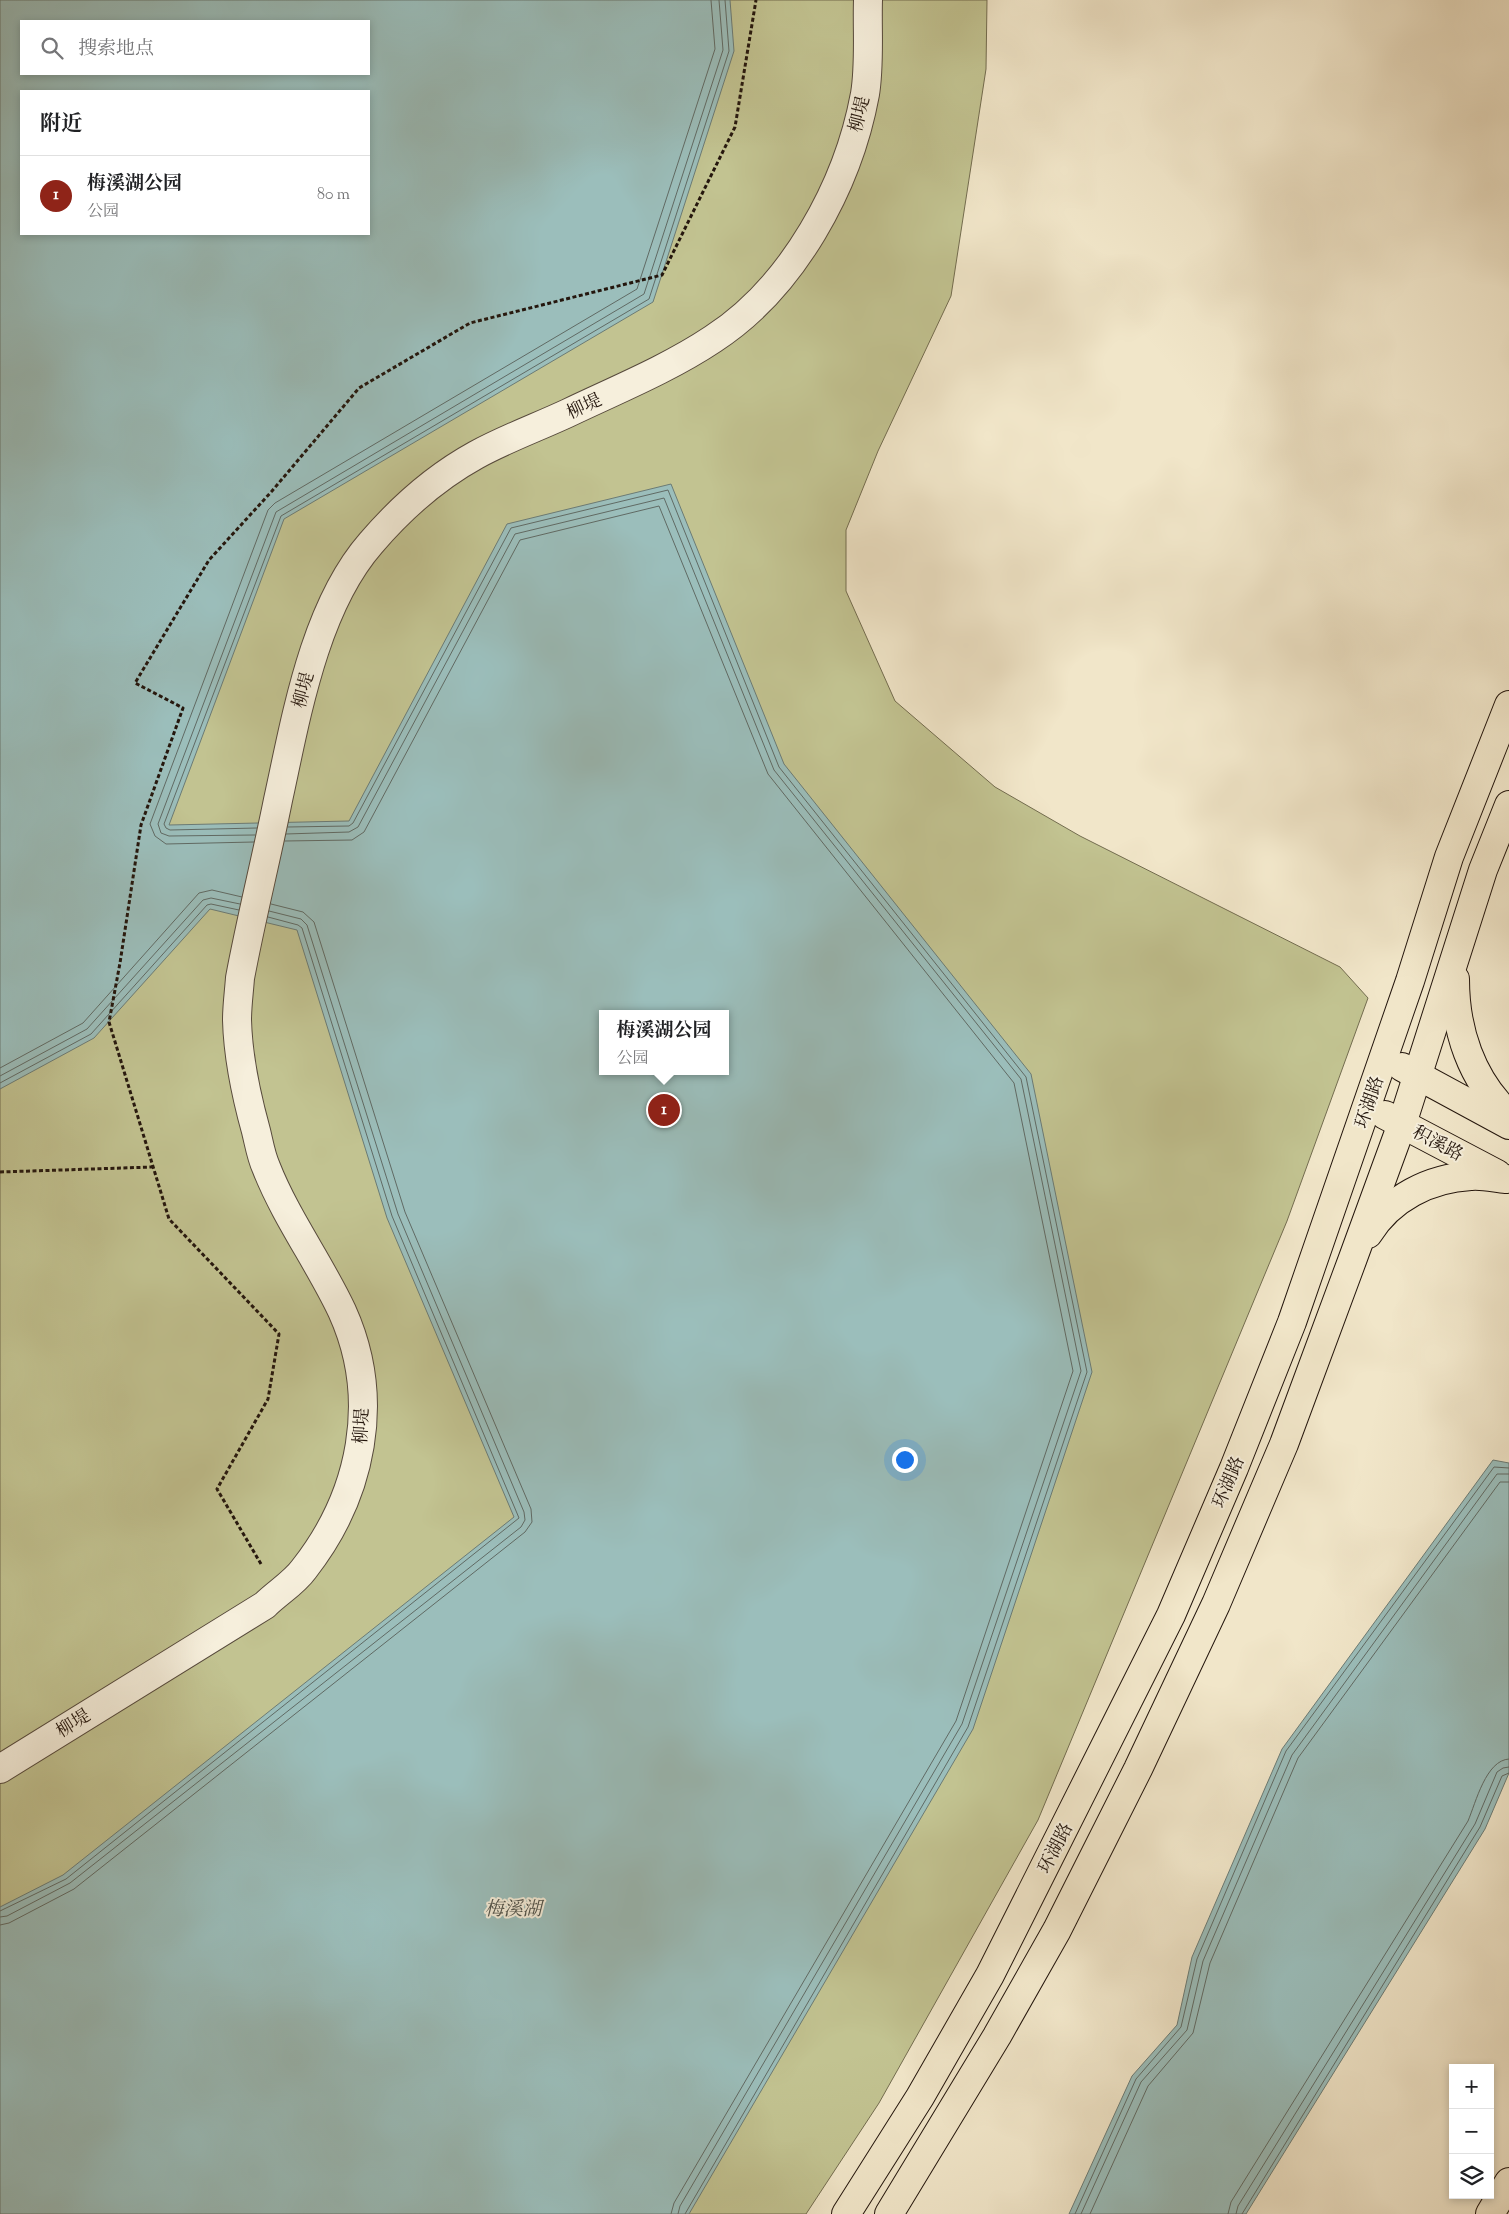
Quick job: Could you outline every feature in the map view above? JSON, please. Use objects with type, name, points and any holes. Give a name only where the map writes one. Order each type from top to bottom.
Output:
[{"type":"main road","name":"环湖路","points":[[846,2214],[920,2097],[990,1975],[1171,1614],[1234,1468],[1292,1322],[1368,1106],[1449,857],[1509,705]]},
{"type":"main road","name":"环湖路","points":[[889,2214],[997,2036],[1052,1938],[1138,1769],[1216,1604],[1284,1444],[1353,1258],[1402,1124],[1483,870],[1509,805]]},
{"type":"main road","points":[[1455,961],[1455,1000],[1458,1026],[1467,1053],[1482,1083],[1509,1115]]},
{"type":"main road","points":[[1384,1058],[1509,1124]]},
{"type":"main road","name":"积溪路","points":[[1368,1106],[1508,1179]]},
{"type":"main road","points":[[1353,1258],[1379,1216],[1408,1194],[1438,1180],[1472,1176],[1508,1179]]},
{"type":"main road","points":[[1490,2214],[1509,2182]]},
{"type":"street","name":"柳堤","points":[[0,1769],[265,1605],[303,1571],[334,1525],[354,1476],[362,1441],[363,1393],[355,1350],[342,1311],[298,1234],[265,1166],[246,1095],[237,1020],[240,978],[249,931],[300,698],[317,642],[342,586],[369,545],[417,496],[476,455],[639,380],[714,338],[758,301],[794,261],[822,216],[840,176],[856,132],[866,91],[868,0]]},
{"type":"path","points":[[278,1593],[217,1489],[268,1399],[279,1334],[169,1219],[109,1022],[141,825],[183,708],[135,683],[209,560],[272,491],[359,388],[470,324],[662,275],[735,127],[756,0]]},
{"type":"path","points":[[0,1172],[153,1167]]},
{"type":"green space","name":"梅溪湖","points":[[0,0],[987,0],[986,69],[951,296],[878,451],[846,530],[846,591],[895,701],[995,787],[1080,836],[1340,967],[1368,998],[1287,1221],[1038,1820],[879,2103],[806,2214],[0,2214]]},
{"type":"water","name":"梅溪湖","points":[[0,0],[730,0],[734,51],[653,302],[284,519],[169,825],[349,821],[507,524],[671,484],[784,764],[1031,1074],[1092,1372],[973,1729],[689,2214],[0,2214],[0,1907],[63,1875],[514,1517],[387,1218],[297,930],[210,909],[94,1038],[0,1089]]},
{"type":"water","points":[[1493,1460],[1509,1463],[1509,1773],[1485,1829],[1246,2214],[1069,2214],[1132,2076],[1177,2025],[1192,1957],[1282,1749]]},
{"type":"place","name":"梅溪湖公园","points":[[664,1110]]}]
